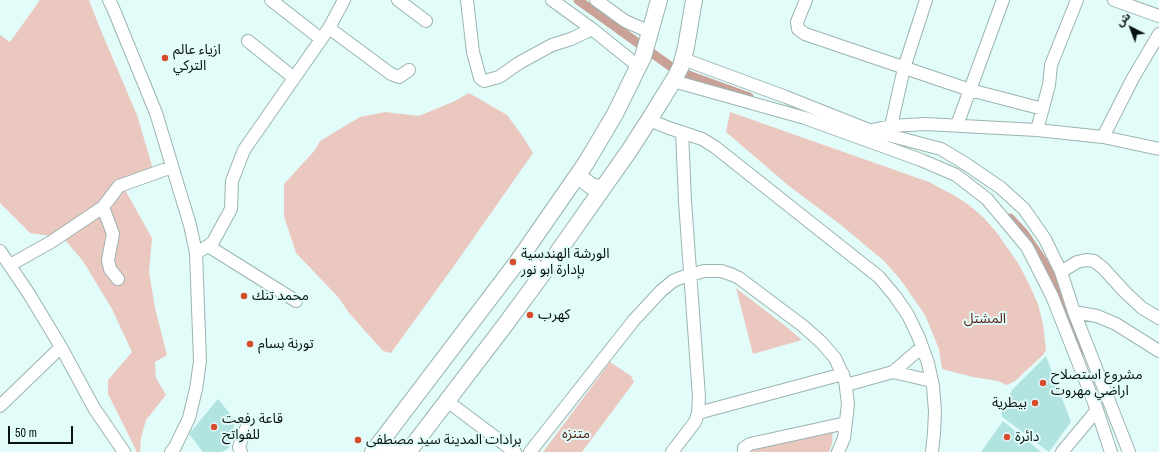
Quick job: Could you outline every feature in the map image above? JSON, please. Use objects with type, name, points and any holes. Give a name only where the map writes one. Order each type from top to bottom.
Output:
[{"type":"main road","points":[[401,452],[377,447],[518,261],[586,163],[615,114],[644,50],[659,0]]},
{"type":"main road","points":[[408,452],[541,276],[649,120],[678,71],[694,0]]},
{"type":"main road","points":[[578,175],[591,186],[602,189]]},
{"type":"main road","points":[[518,261],[529,263],[534,266],[541,276]]},
{"type":"street","points":[[109,0],[156,113],[190,225],[196,253],[200,361],[196,389],[189,418],[171,452]]},
{"type":"street","points":[[271,0],[321,39]]},
{"type":"street","points":[[196,253],[213,242],[231,209],[232,182],[244,150],[329,28],[344,0]]},
{"type":"street","points":[[398,0],[426,21]]},
{"type":"street","points":[[467,0],[473,52],[480,78],[484,81],[499,77],[519,63],[552,45],[571,39],[592,29]]},
{"type":"street","points":[[552,0],[592,29],[644,50]]},
{"type":"street","points":[[596,0],[625,21],[644,50]]},
{"type":"street","points":[[806,0],[797,22],[798,30],[805,34],[970,90],[1043,108]]},
{"type":"street","points":[[891,126],[904,68],[926,0]]},
{"type":"street","points":[[957,125],[1004,0]]},
{"type":"street","points":[[1037,130],[1049,84],[1051,65],[1077,0]]},
{"type":"street","points":[[1114,0],[1159,16]]},
{"type":"street","points":[[329,28],[391,74],[399,77],[409,70]]},
{"type":"street","points":[[1103,137],[1133,78],[1159,34]]},
{"type":"street","points":[[248,41],[294,78]]},
{"type":"street","points":[[678,71],[786,97],[869,130],[941,149],[1001,188],[1024,209],[1045,239],[1061,272],[1074,312],[1129,452]]},
{"type":"street","points":[[678,71],[921,160],[956,175],[987,199],[1027,247],[1052,296],[1111,452]]},
{"type":"street","points":[[649,120],[702,139],[715,147],[879,277],[908,315],[928,363],[932,381],[935,411],[932,452]]},
{"type":"street","points":[[869,130],[891,126],[925,124],[1037,130],[1103,137],[1159,149]]},
{"type":"street","points":[[672,452],[695,422],[698,413],[699,397],[685,201],[682,132]]},
{"type":"street","points":[[10,265],[51,242],[103,207],[119,186],[172,167]]},
{"type":"street","points":[[103,207],[113,234],[108,260],[110,269],[118,279]]},
{"type":"street","points":[[208,246],[296,301]]},
{"type":"street","points":[[0,250],[30,294],[61,346],[94,408],[124,452]]},
{"type":"street","points":[[1061,272],[1078,262],[1086,260],[1094,261],[1104,268],[1125,292],[1142,308],[1159,318]]},
{"type":"street","points":[[530,452],[634,320],[660,291],[667,285],[690,274],[721,271],[739,278],[803,326],[821,342],[835,358],[844,379],[848,404],[844,438],[838,452]]},
{"type":"street","points":[[1074,312],[1097,316],[1116,324],[1159,351]]},
{"type":"street","points":[[0,406],[61,346]]},
{"type":"street","points":[[893,372],[922,347]]},
{"type":"street","points":[[698,413],[844,379],[893,372],[932,381]]},
{"type":"street","points":[[447,401],[515,452]]},
{"type":"street","points":[[1062,452],[1096,410]]},
{"type":"street","points":[[744,452],[744,448],[750,444],[846,423]]},
{"type":"street","points":[[241,452],[240,447],[247,427]]},
{"type":"green space","points":[[40,0],[89,0],[137,115],[153,169],[124,188],[152,238],[149,272],[155,308],[167,355],[155,362],[156,378],[166,395],[146,420],[141,438],[140,452],[137,452],[108,394],[108,380],[132,352],[112,309],[83,261],[65,240],[30,233],[0,203],[0,35],[10,42]]},
{"type":"green space","points":[[469,93],[507,115],[533,153],[391,353],[383,351],[349,313],[339,298],[296,253],[284,216],[284,184],[315,150],[320,141],[360,117],[385,112],[419,116],[455,101]]},
{"type":"green space","name":"المشتل","points":[[730,112],[929,182],[969,205],[984,218],[997,233],[1018,263],[1028,282],[1038,304],[1043,324],[1046,350],[1043,355],[1015,381],[1007,385],[998,381],[973,377],[942,369],[939,349],[925,315],[900,279],[884,261],[841,225],[789,186],[726,132]]},
{"type":"green space","points":[[736,288],[788,328],[802,340],[753,354]]},
{"type":"green space","name":"متنزه","points":[[610,362],[631,376],[634,382],[582,452],[543,452]]},
{"type":"green space","points":[[833,429],[832,444],[829,452],[749,452],[749,450]]},
{"type":"building","name":"بيطرية","points":[[1046,356],[1071,422],[1049,452],[1001,416],[1012,390]]},
{"type":"building","name":"قاعة رفعت للفواتح","points":[[218,399],[235,420],[229,448],[222,452],[203,452],[189,434]]},
{"type":"building","name":"دائرة","points":[[1003,421],[1041,452],[981,452]]},
{"type":"waterway","points":[[578,0],[670,66],[691,76],[749,97]]},
{"type":"waterway","points":[[1010,218],[1024,233],[1051,273],[1080,352]]},
{"type":"place","name":"ازياء عالم التركي","points":[[165,58]]},
{"type":"place","name":"الورشة الهندسية بإدارة ابو نور","points":[[513,262]]},
{"type":"place","name":"محمد تنك","points":[[244,296]]},
{"type":"place","name":"كهرب","points":[[530,315]]},
{"type":"place","name":"تورنة بسام","points":[[250,344]]},
{"type":"place","name":"مشروع استصلاح اراضي مهروت","points":[[1043,383]]},
{"type":"place","name":"بيطرية","points":[[1035,403]]},
{"type":"place","name":"قاعة رفعت للفواتح","points":[[214,427]]},
{"type":"place","name":"دائرة","points":[[1007,437]]},
{"type":"place","name":"برادات المدينة سيد مصطفى","points":[[358,440]]}]
